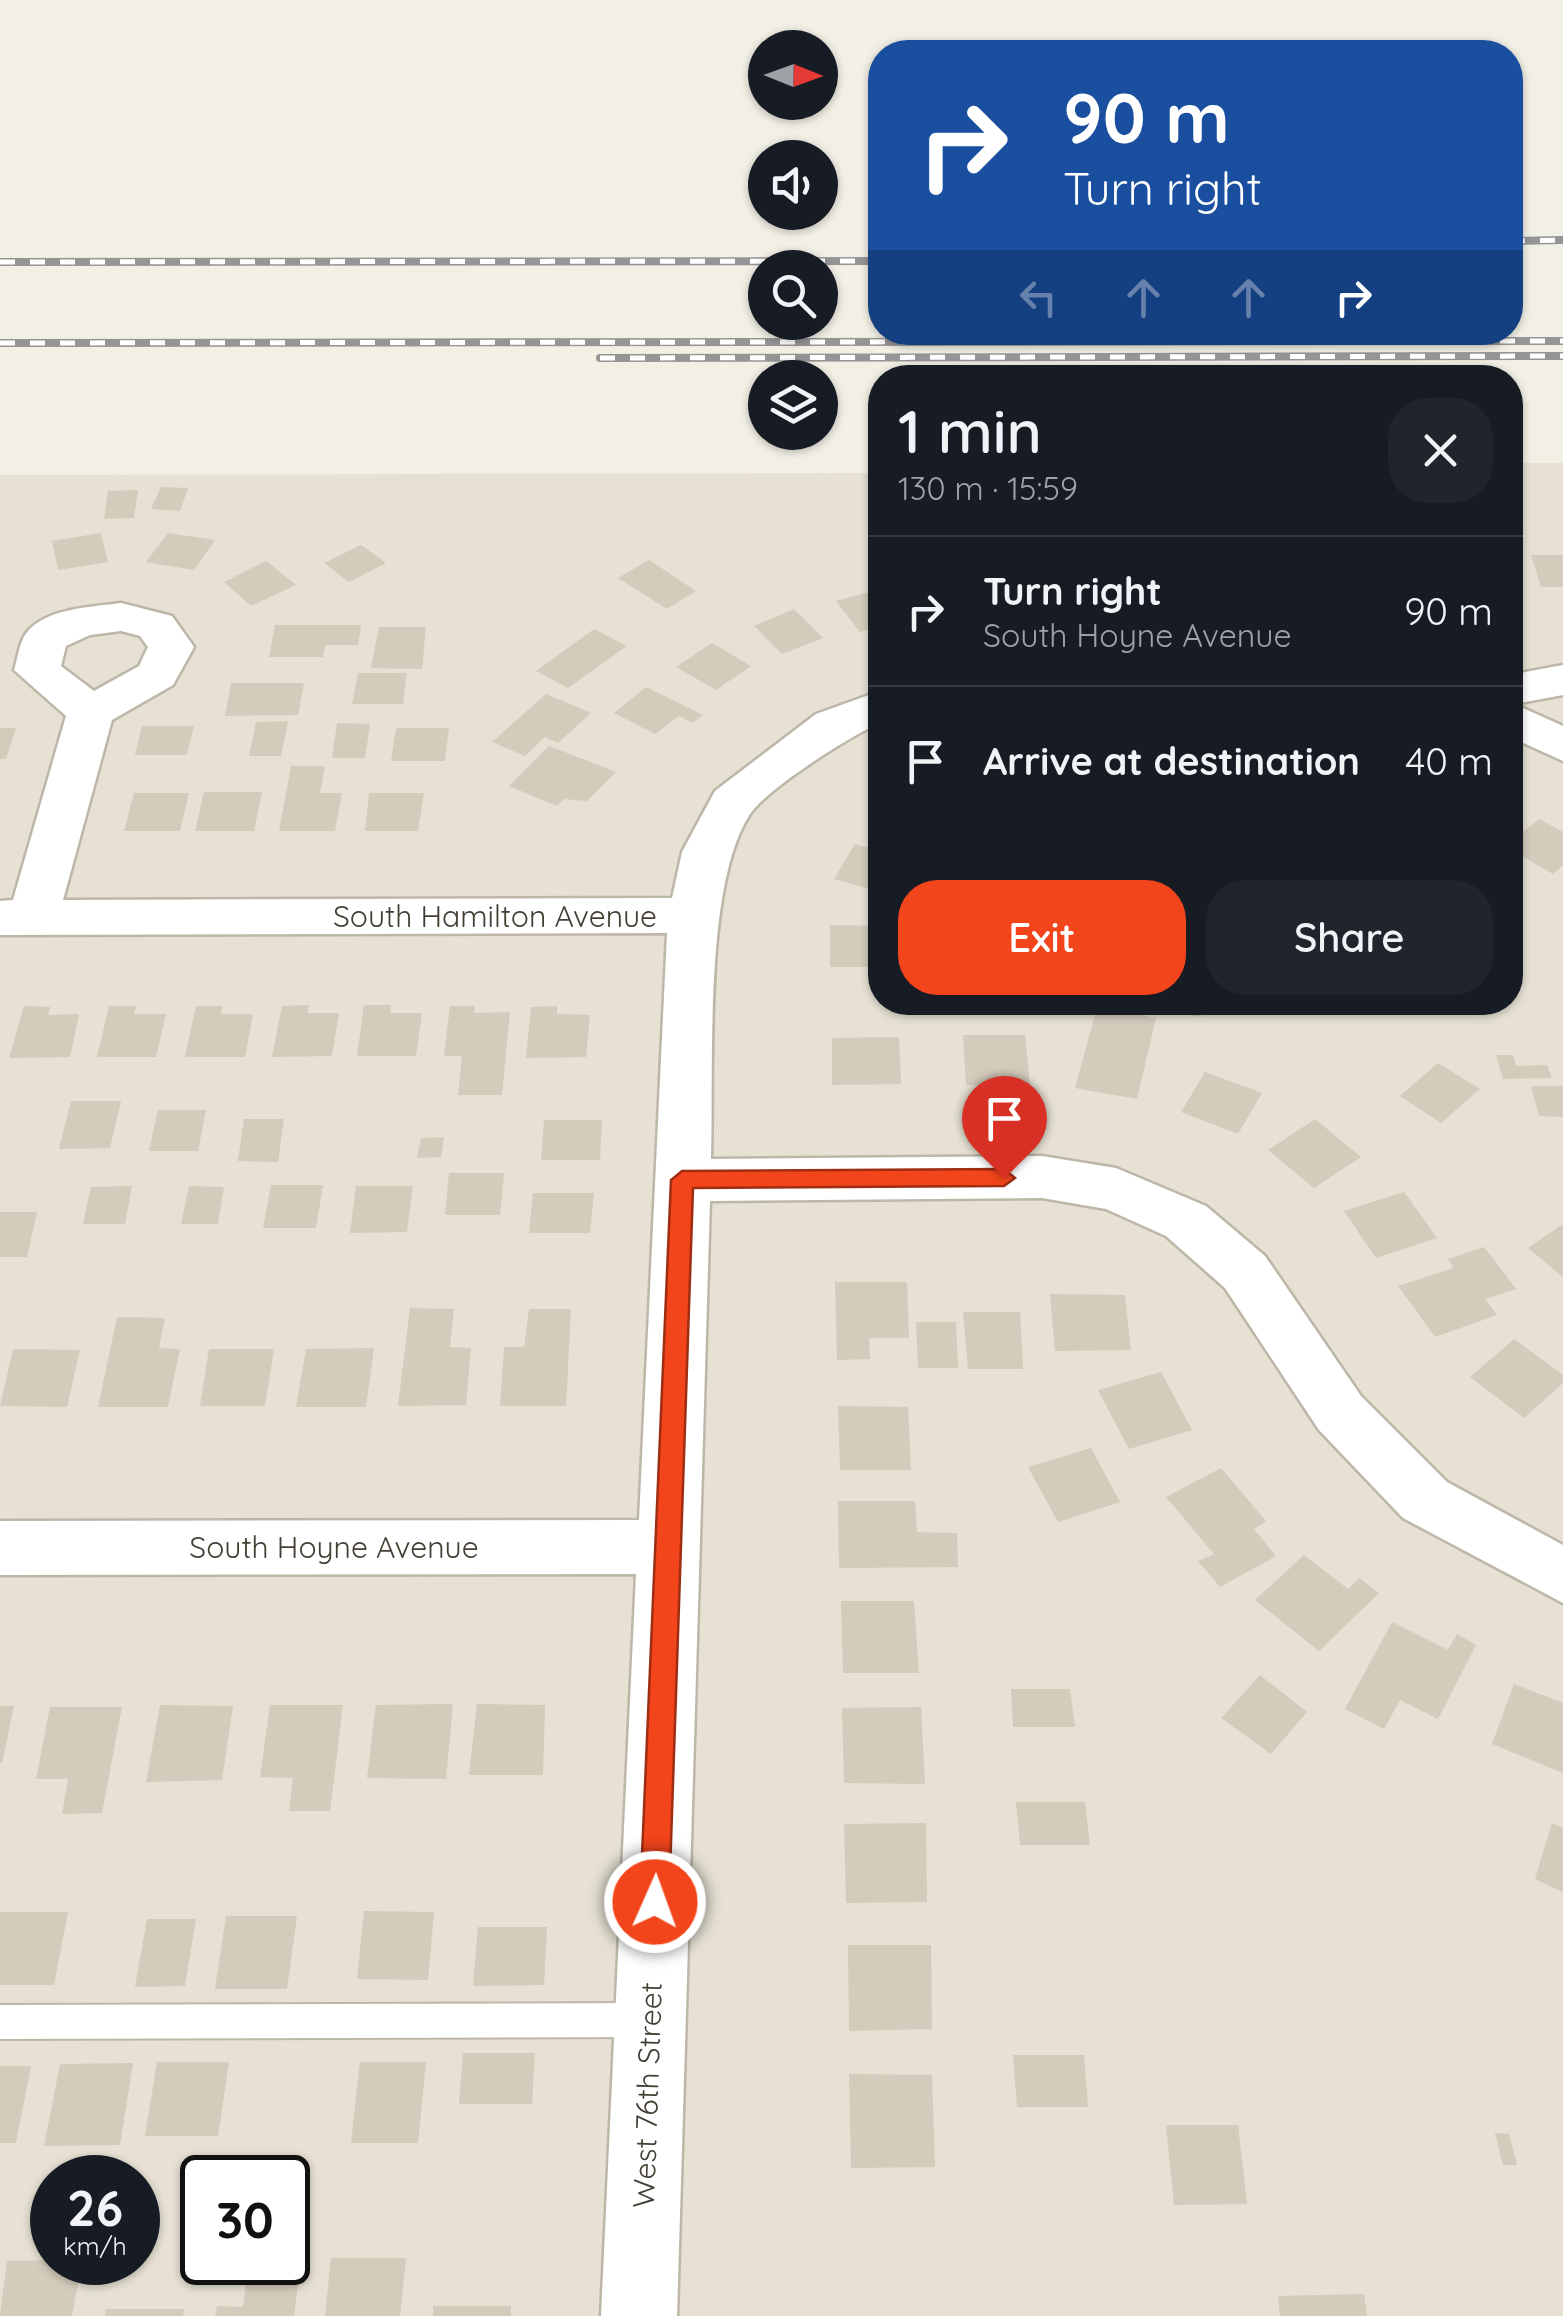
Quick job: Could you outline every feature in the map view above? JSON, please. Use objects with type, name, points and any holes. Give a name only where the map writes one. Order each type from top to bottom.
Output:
[{"type":"street","points":[[1523,688],[1563,680]]},
{"type":"street","name":"South Hamilton Avenue","points":[[16,918],[692,915],[707,852],[732,802],[833,725],[868,711]]},
{"type":"street","points":[[16,918],[91,712]]},
{"type":"street","points":[[1523,725],[1563,746]]},
{"type":"street","name":"West 76th Street","points":[[638,2316],[692,915]]},
{"type":"street","points":[[682,1180],[1042,1177],[1116,1188],[1186,1221],[1245,1272],[1340,1414],[1425,1500],[1563,1576]]},
{"type":"street","name":"South Hoyne Avenue","points":[[0,1548],[668,1546]]},
{"type":"lane","points":[[0,2022],[650,2020]]},
{"type":"shaded area","points":[[1523,463],[1563,463],[1563,2316],[0,2316],[0,475],[868,473],[868,1015],[1523,1015]]},
{"type":"building","points":[[161,487],[188,488],[180,511],[151,509]]},
{"type":"building","points":[[138,490],[134,518],[104,519],[108,491]]},
{"type":"building","points":[[101,533],[108,562],[58,570],[52,541]]},
{"type":"building","points":[[168,533],[215,540],[194,570],[146,562]]},
{"type":"building","points":[[361,545],[386,563],[349,582],[324,563]]},
{"type":"building","points":[[1531,555],[1563,555],[1563,587],[1541,587]]},
{"type":"building","points":[[649,560],[696,591],[667,609],[618,578]]},
{"type":"building","points":[[266,561],[296,585],[251,606],[224,582]]},
{"type":"building","points":[[868,592],[868,630],[860,632],[836,601]]},
{"type":"building","points":[[794,609],[823,638],[782,654],[754,626]]},
{"type":"building","points":[[275,625],[361,625],[358,645],[325,645],[323,657],[269,657]]},
{"type":"building","points":[[379,627],[426,627],[422,669],[371,668]]},
{"type":"building","points":[[594,629],[627,646],[568,688],[536,671]]},
{"type":"building","points":[[712,643],[751,666],[716,690],[676,667]]},
{"type":"building","points":[[358,673],[407,673],[403,704],[352,704]]},
{"type":"building","points":[[231,683],[304,683],[298,715],[225,716]]},
{"type":"building","points":[[646,687],[703,715],[693,723],[679,716],[655,734],[614,713]]},
{"type":"building","points":[[546,694],[591,713],[558,743],[545,737],[525,756],[492,742]]},
{"type":"building","points":[[288,721],[281,756],[249,756],[256,722]]},
{"type":"building","points":[[337,723],[370,724],[365,758],[332,758]]},
{"type":"building","points":[[142,726],[194,726],[187,755],[135,755]]},
{"type":"building","points":[[0,728],[16,728],[6,759],[0,759]]},
{"type":"building","points":[[396,728],[449,728],[445,761],[391,761]]},
{"type":"building","points":[[549,746],[616,772],[587,801],[564,799],[557,806],[509,786]]},
{"type":"building","points":[[291,766],[325,766],[320,793],[342,793],[335,831],[279,831]]},
{"type":"building","points":[[204,792],[262,792],[254,831],[195,831]]},
{"type":"building","points":[[134,793],[189,793],[180,831],[124,831]]},
{"type":"building","points":[[369,793],[424,793],[418,831],[365,831]]},
{"type":"building","points":[[1539,819],[1563,832],[1563,865],[1553,874],[1523,857],[1523,832]]},
{"type":"building","points":[[855,844],[868,848],[868,889],[834,879]]},
{"type":"building","points":[[830,925],[868,926],[868,967],[830,967]]},
{"type":"building","points":[[309,1005],[307,1013],[339,1013],[332,1056],[272,1057],[282,1006]]},
{"type":"building","points":[[364,1005],[391,1005],[390,1013],[422,1013],[416,1056],[357,1056]]},
{"type":"building","points":[[24,1006],[50,1007],[48,1015],[79,1014],[70,1057],[9,1058]]},
{"type":"building","points":[[109,1006],[136,1006],[134,1014],[166,1014],[156,1057],[97,1057]]},
{"type":"building","points":[[196,1006],[222,1006],[221,1014],[253,1014],[245,1057],[185,1057]]},
{"type":"building","points":[[450,1006],[475,1006],[474,1013],[510,1012],[502,1095],[458,1095],[462,1056],[444,1056]]},
{"type":"building","points":[[557,1006],[557,1014],[590,1015],[586,1057],[526,1058],[531,1007]]},
{"type":"building","points":[[1095,1015],[1156,1018],[1137,1099],[1075,1088]]},
{"type":"building","points":[[963,1035],[1025,1035],[1030,1085],[966,1085]]},
{"type":"building","points":[[899,1037],[901,1084],[832,1085],[832,1038]]},
{"type":"building","points":[[1496,1055],[1513,1055],[1516,1066],[1547,1065],[1552,1078],[1503,1079]]},
{"type":"building","points":[[1438,1063],[1480,1089],[1441,1123],[1400,1096]]},
{"type":"building","points":[[1205,1072],[1262,1093],[1238,1134],[1181,1112]]},
{"type":"building","points":[[1531,1086],[1563,1086],[1563,1117],[1539,1116]]},
{"type":"building","points":[[71,1101],[121,1101],[110,1148],[59,1149]]},
{"type":"building","points":[[158,1110],[206,1110],[198,1151],[149,1151]]},
{"type":"building","points":[[244,1119],[284,1119],[278,1162],[238,1161]]},
{"type":"building","points":[[1315,1119],[1361,1157],[1314,1188],[1268,1150]]},
{"type":"building","points":[[544,1120],[602,1120],[600,1160],[541,1160]]},
{"type":"building","points":[[444,1137],[441,1157],[417,1158],[421,1138]]},
{"type":"building","points":[[449,1173],[504,1173],[500,1215],[445,1215]]},
{"type":"building","points":[[271,1185],[323,1185],[316,1228],[263,1228]]},
{"type":"building","points":[[132,1186],[125,1224],[83,1224],[91,1187]]},
{"type":"building","points":[[189,1186],[224,1187],[218,1224],[181,1224]]},
{"type":"building","points":[[356,1186],[413,1186],[407,1232],[350,1233]]},
{"type":"building","points":[[1404,1192],[1437,1238],[1376,1258],[1344,1211]]},
{"type":"building","points":[[533,1193],[594,1193],[590,1233],[529,1233]]},
{"type":"building","points":[[0,1212],[37,1212],[27,1257],[0,1257]]},
{"type":"building","points":[[1563,1224],[1563,1277],[1528,1248]]},
{"type":"building","points":[[1484,1247],[1516,1289],[1485,1299],[1497,1315],[1435,1337],[1398,1286],[1454,1268],[1448,1259]]},
{"type":"building","points":[[835,1282],[907,1282],[909,1338],[869,1338],[870,1359],[837,1360]]},
{"type":"building","points":[[1050,1294],[1125,1295],[1131,1350],[1055,1351]]},
{"type":"building","points":[[410,1308],[454,1309],[450,1347],[471,1348],[466,1405],[398,1406]]},
{"type":"building","points":[[529,1309],[571,1309],[566,1406],[500,1406],[504,1347],[524,1347]]},
{"type":"building","points":[[963,1312],[1020,1312],[1023,1369],[968,1369]]},
{"type":"building","points":[[117,1317],[165,1318],[159,1348],[180,1349],[168,1407],[98,1407]]},
{"type":"building","points":[[916,1322],[956,1322],[958,1368],[918,1368]]},
{"type":"building","points":[[1514,1339],[1563,1375],[1563,1383],[1524,1418],[1470,1377]]},
{"type":"building","points":[[374,1348],[366,1407],[296,1407],[306,1349]]},
{"type":"building","points":[[13,1349],[80,1350],[67,1407],[0,1406]]},
{"type":"building","points":[[209,1349],[274,1349],[265,1406],[200,1406]]},
{"type":"building","points":[[1161,1372],[1192,1430],[1129,1449],[1098,1390]]},
{"type":"building","points":[[838,1406],[908,1407],[911,1470],[840,1470]]},
{"type":"building","points":[[1091,1448],[1120,1502],[1058,1522],[1028,1467]]},
{"type":"building","points":[[1221,1468],[1266,1521],[1254,1529],[1276,1556],[1220,1587],[1198,1561],[1214,1554],[1166,1497]]},
{"type":"building","points":[[838,1501],[915,1501],[917,1532],[957,1533],[958,1567],[839,1568]]},
{"type":"building","points":[[1304,1555],[1348,1589],[1359,1578],[1379,1593],[1319,1651],[1255,1600]]},
{"type":"building","points":[[841,1601],[914,1601],[919,1673],[843,1673]]},
{"type":"building","points":[[1392,1622],[1448,1650],[1457,1634],[1476,1645],[1438,1719],[1400,1700],[1384,1729],[1345,1709]]},
{"type":"building","points":[[1260,1675],[1307,1712],[1271,1754],[1221,1718]]},
{"type":"building","points":[[1514,1684],[1563,1703],[1563,1773],[1492,1744]]},
{"type":"building","points":[[1011,1689],[1070,1689],[1075,1727],[1013,1727]]},
{"type":"building","points":[[453,1704],[446,1779],[367,1778],[376,1705]]},
{"type":"building","points":[[477,1704],[545,1705],[543,1775],[469,1775]]},
{"type":"building","points":[[160,1705],[233,1706],[222,1780],[146,1782]]},
{"type":"building","points":[[270,1705],[343,1705],[330,1811],[289,1811],[293,1778],[260,1777]]},
{"type":"building","points":[[0,1706],[14,1706],[2,1763],[0,1763]]},
{"type":"building","points":[[50,1707],[122,1707],[102,1813],[62,1814],[68,1779],[36,1779]]},
{"type":"building","points":[[921,1707],[925,1784],[844,1783],[842,1708]]},
{"type":"building","points":[[1016,1802],[1085,1802],[1090,1845],[1020,1845]]},
{"type":"building","points":[[926,1823],[927,1902],[846,1903],[844,1824]]},
{"type":"building","points":[[1552,1823],[1563,1828],[1563,1892],[1535,1879]]},
{"type":"building","points":[[364,1911],[434,1912],[428,1980],[357,1979]]},
{"type":"building","points":[[0,1912],[68,1912],[54,1985],[0,1985]]},
{"type":"building","points":[[226,1916],[297,1916],[287,1989],[215,1989]]},
{"type":"building","points":[[147,1919],[196,1919],[185,1986],[135,1987]]},
{"type":"building","points":[[478,1927],[547,1927],[544,1985],[473,1986]]},
{"type":"building","points":[[848,1945],[931,1945],[932,2029],[849,2031]]},
{"type":"building","points":[[463,2053],[535,2053],[532,2104],[459,2104]]},
{"type":"building","points":[[1013,2055],[1084,2055],[1088,2107],[1017,2107]]},
{"type":"building","points":[[157,2062],[229,2062],[218,2136],[145,2136]]},
{"type":"building","points":[[360,2062],[426,2062],[418,2143],[351,2143]]},
{"type":"building","points":[[133,2063],[120,2145],[44,2146],[60,2064]]},
{"type":"building","points":[[0,2066],[31,2066],[16,2143],[0,2143]]},
{"type":"building","points":[[849,2074],[932,2075],[935,2167],[851,2168]]},
{"type":"building","points":[[1166,2125],[1238,2125],[1247,2204],[1174,2205]]},
{"type":"building","points":[[1495,2133],[1509,2134],[1517,2165],[1503,2165]]},
{"type":"building","points":[[331,2258],[406,2258],[400,2316],[325,2316]]},
{"type":"building","points":[[30,2260],[30,2285],[78,2285],[72,2316],[0,2316],[7,2261]]},
{"type":"building","points":[[246,2285],[298,2285],[294,2316],[215,2316],[217,2306],[243,2307]]},
{"type":"building","points":[[1364,2294],[1367,2316],[1280,2316],[1278,2296]]},
{"type":"building","points":[[433,2306],[511,2306],[511,2316],[433,2316]]},
{"type":"building","points":[[106,2309],[184,2309],[183,2316],[105,2316]]},
{"type":"railway","points":[[1523,241],[1563,240]]},
{"type":"railway","points":[[0,262],[868,261]]},
{"type":"railway","points":[[1523,341],[1563,341]]},
{"type":"railway","points":[[0,343],[868,342]]},
{"type":"railway","points":[[600,358],[1563,356]]},
{"type":"route","points":[[655,1902],[682,1180],[1004,1178]]}]
